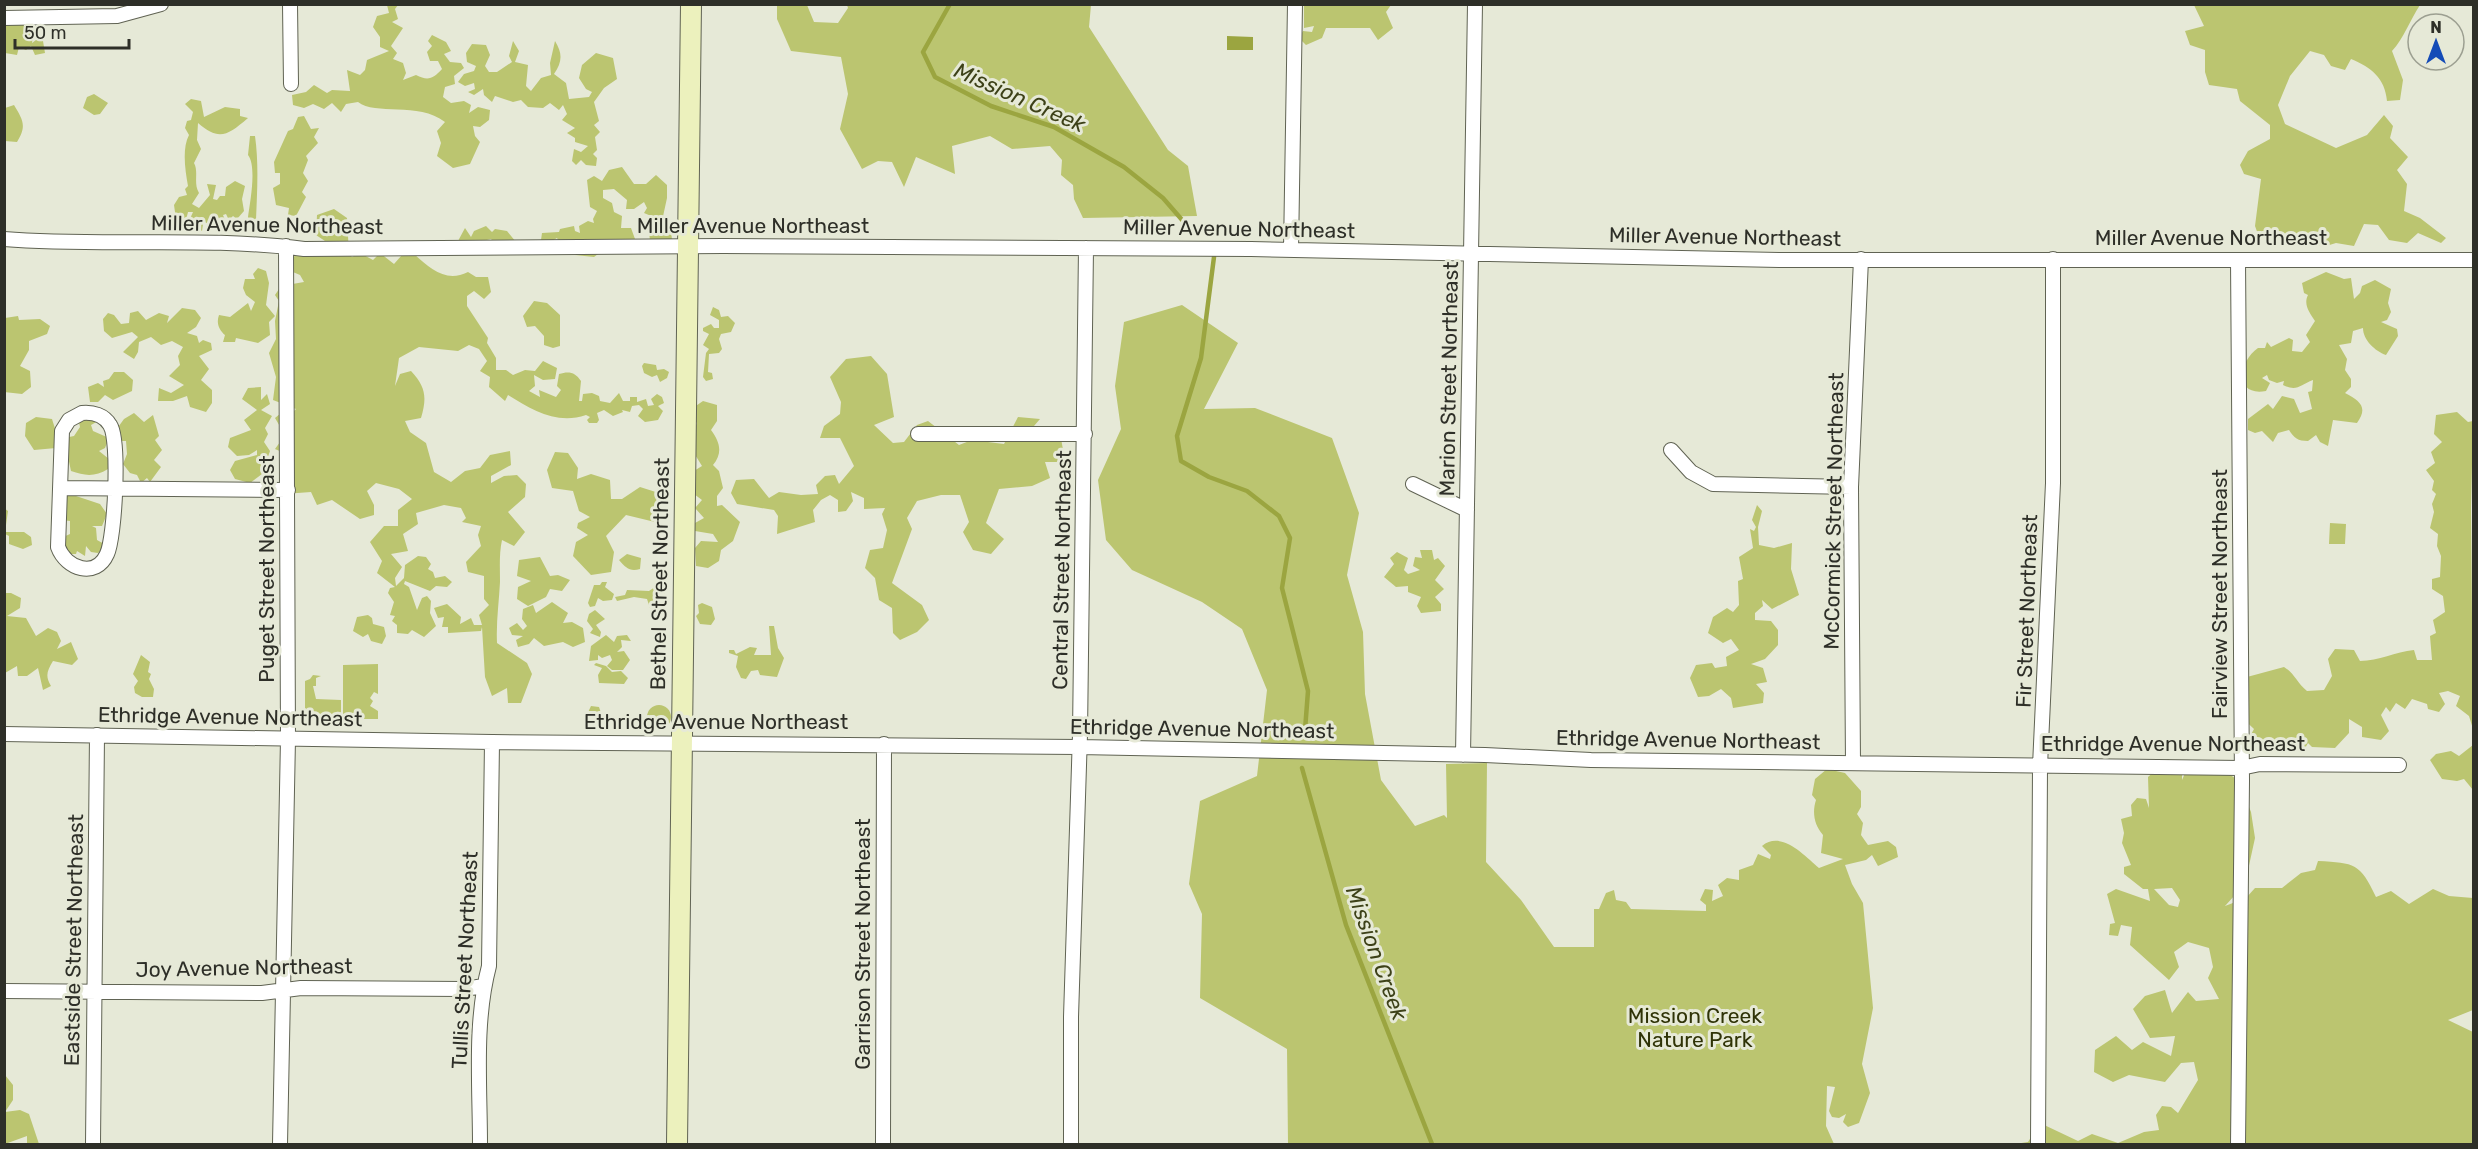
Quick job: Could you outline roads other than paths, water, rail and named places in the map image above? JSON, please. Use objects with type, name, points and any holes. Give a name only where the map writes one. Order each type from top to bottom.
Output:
[{"type":"street","points":[[4,18],[117,16],[161,4]]},
{"type":"street","points":[[290,4],[291,84]]},
{"type":"street","name":"Bethel Street Northeast","points":[[677,1144],[691,4]]},
{"type":"street","points":[[1291,250],[1295,4]]},
{"type":"street","name":"Marion Street Northeast","points":[[1462,755],[1473,254],[1475,4]]},
{"type":"street","name":"Miller Avenue Northeast","points":[[4,239],[62,243],[262,243],[304,249],[687,246],[1086,248],[1779,260],[2474,260]]},
{"type":"street","name":"Puget Street Northeast","points":[[280,1144],[288,739],[286,246]]},
{"type":"street","name":"Central Street Northeast","points":[[1071,1144],[1071,1017],[1079,747],[1086,248]]},
{"type":"street","name":"McCormick Street Northeast","points":[[1854,763],[1851,487],[1861,259]]},
{"type":"street","name":"Fir Street Northeast","points":[[2038,1144],[2040,766],[2052,483],[2053,259]]},
{"type":"street","name":"Fairview Street Northeast","points":[[2238,260],[2241,768],[2238,1144]]},
{"type":"street","points":[[90,413],[107,421],[114,433],[115,489],[108,552],[104,560],[94,567],[80,569],[66,562],[58,547],[60,488],[62,431],[75,416],[90,413]]},
{"type":"street","points":[[918,434],[1085,434]]},
{"type":"street","points":[[1671,450],[1691,472],[1713,484],[1737,487],[1851,487]]},
{"type":"street","points":[[1413,484],[1467,510]]},
{"type":"street","points":[[60,488],[288,490]]},
{"type":"street","name":"Ethridge Avenue Northeast","points":[[4,734],[492,742],[1079,747],[1462,755],[1581,760],[2040,766],[2241,768],[2260,764],[2399,765]]},
{"type":"street","name":"Eastside Street Northeast","points":[[93,1144],[97,735]]},
{"type":"street","name":"Tullis Street Northeast","points":[[480,1144],[480,1026],[484,986],[489,966],[492,742]]},
{"type":"street","name":"Garrison Street Northeast","points":[[883,1144],[884,744]]},
{"type":"street","name":"Joy Avenue Northeast","points":[[4,991],[262,993],[301,988],[464,989],[484,986]]},
{"type":"waterway","name":"Mission Creek","points":[[950,4],[923,52],[935,77],[991,106],[1054,127],[1124,167],[1163,198],[1183,221]]},
{"type":"waterway","name":"Mission Creek","points":[[1214,257],[1201,358],[1177,436],[1181,461],[1209,477],[1247,491],[1279,516],[1290,538],[1282,588],[1308,691],[1305,730]]},
{"type":"waterway","name":"Mission Creek","points":[[1302,768],[1346,925],[1432,1144]]},
{"type":"park label","name":"Mission Creek Nature Park","points":[[1695,1028]]}]
